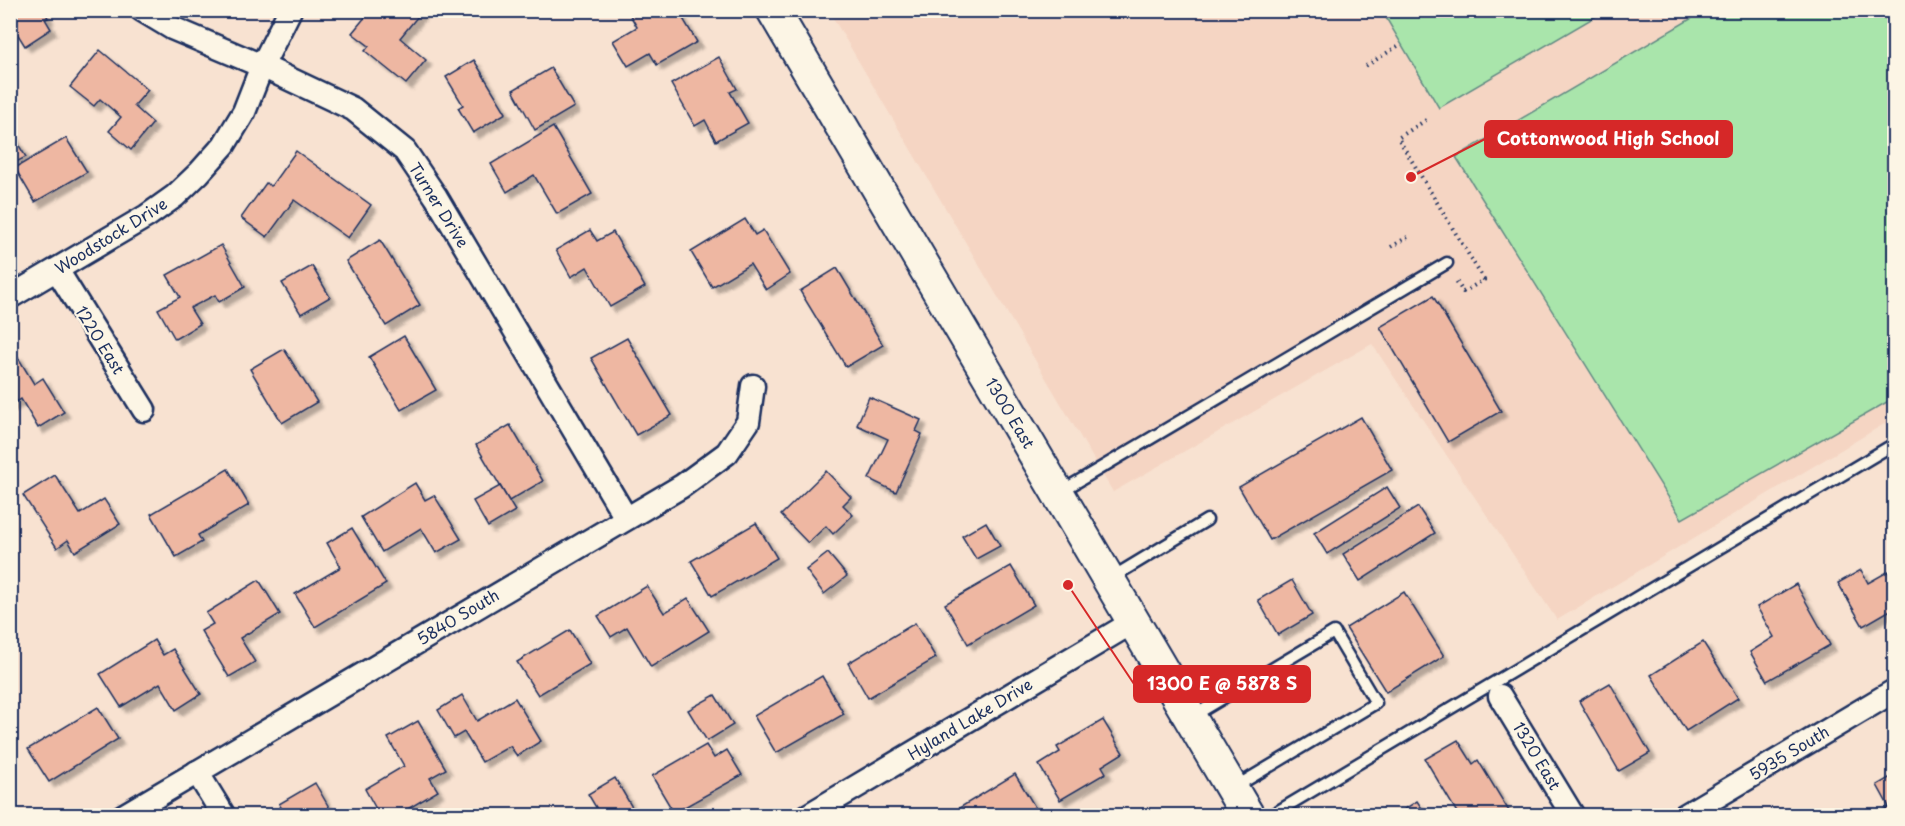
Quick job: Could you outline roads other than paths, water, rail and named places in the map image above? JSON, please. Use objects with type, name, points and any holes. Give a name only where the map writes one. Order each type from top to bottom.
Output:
[{"type":"main road","name":"1300 East","points":[[784,14],[1058,493],[1248,816]]},
{"type":"street","name":"Turner Drive","points":[[142,10],[172,28],[262,66],[353,109],[405,151],[436,197],[626,518]]},
{"type":"street","name":"Woodstock Drive","points":[[10,297],[147,216],[175,196],[199,173],[224,145],[244,112],[262,66],[290,10]]},
{"type":"street","name":"1220 East","points":[[57,270],[144,410]]},
{"type":"street","name":"5840 South","points":[[123,816],[682,486],[728,453],[748,422],[753,386]]},
{"type":"street","name":"Hyland Lake Drive","points":[[807,816],[1133,622]]},
{"type":"street","name":"5935 South","points":[[1684,816],[1894,691]]},
{"type":"street","name":"1320 East","points":[[1500,696],[1573,816]]},
{"type":"street","points":[[197,772],[224,816]]},
{"type":"lane","points":[[1058,493],[1447,263]]},
{"type":"lane","points":[[1270,816],[1894,444]]},
{"type":"lane","points":[[1108,579],[1208,520]]},
{"type":"lane","points":[[1190,718],[1334,632],[1376,703],[1232,789]]},
{"type":"place","name":"Cottonwood High School","points":[[1411,177]]},
{"type":"place","name":"1300 E @ 5878 S","points":[[1068,585]]}]
